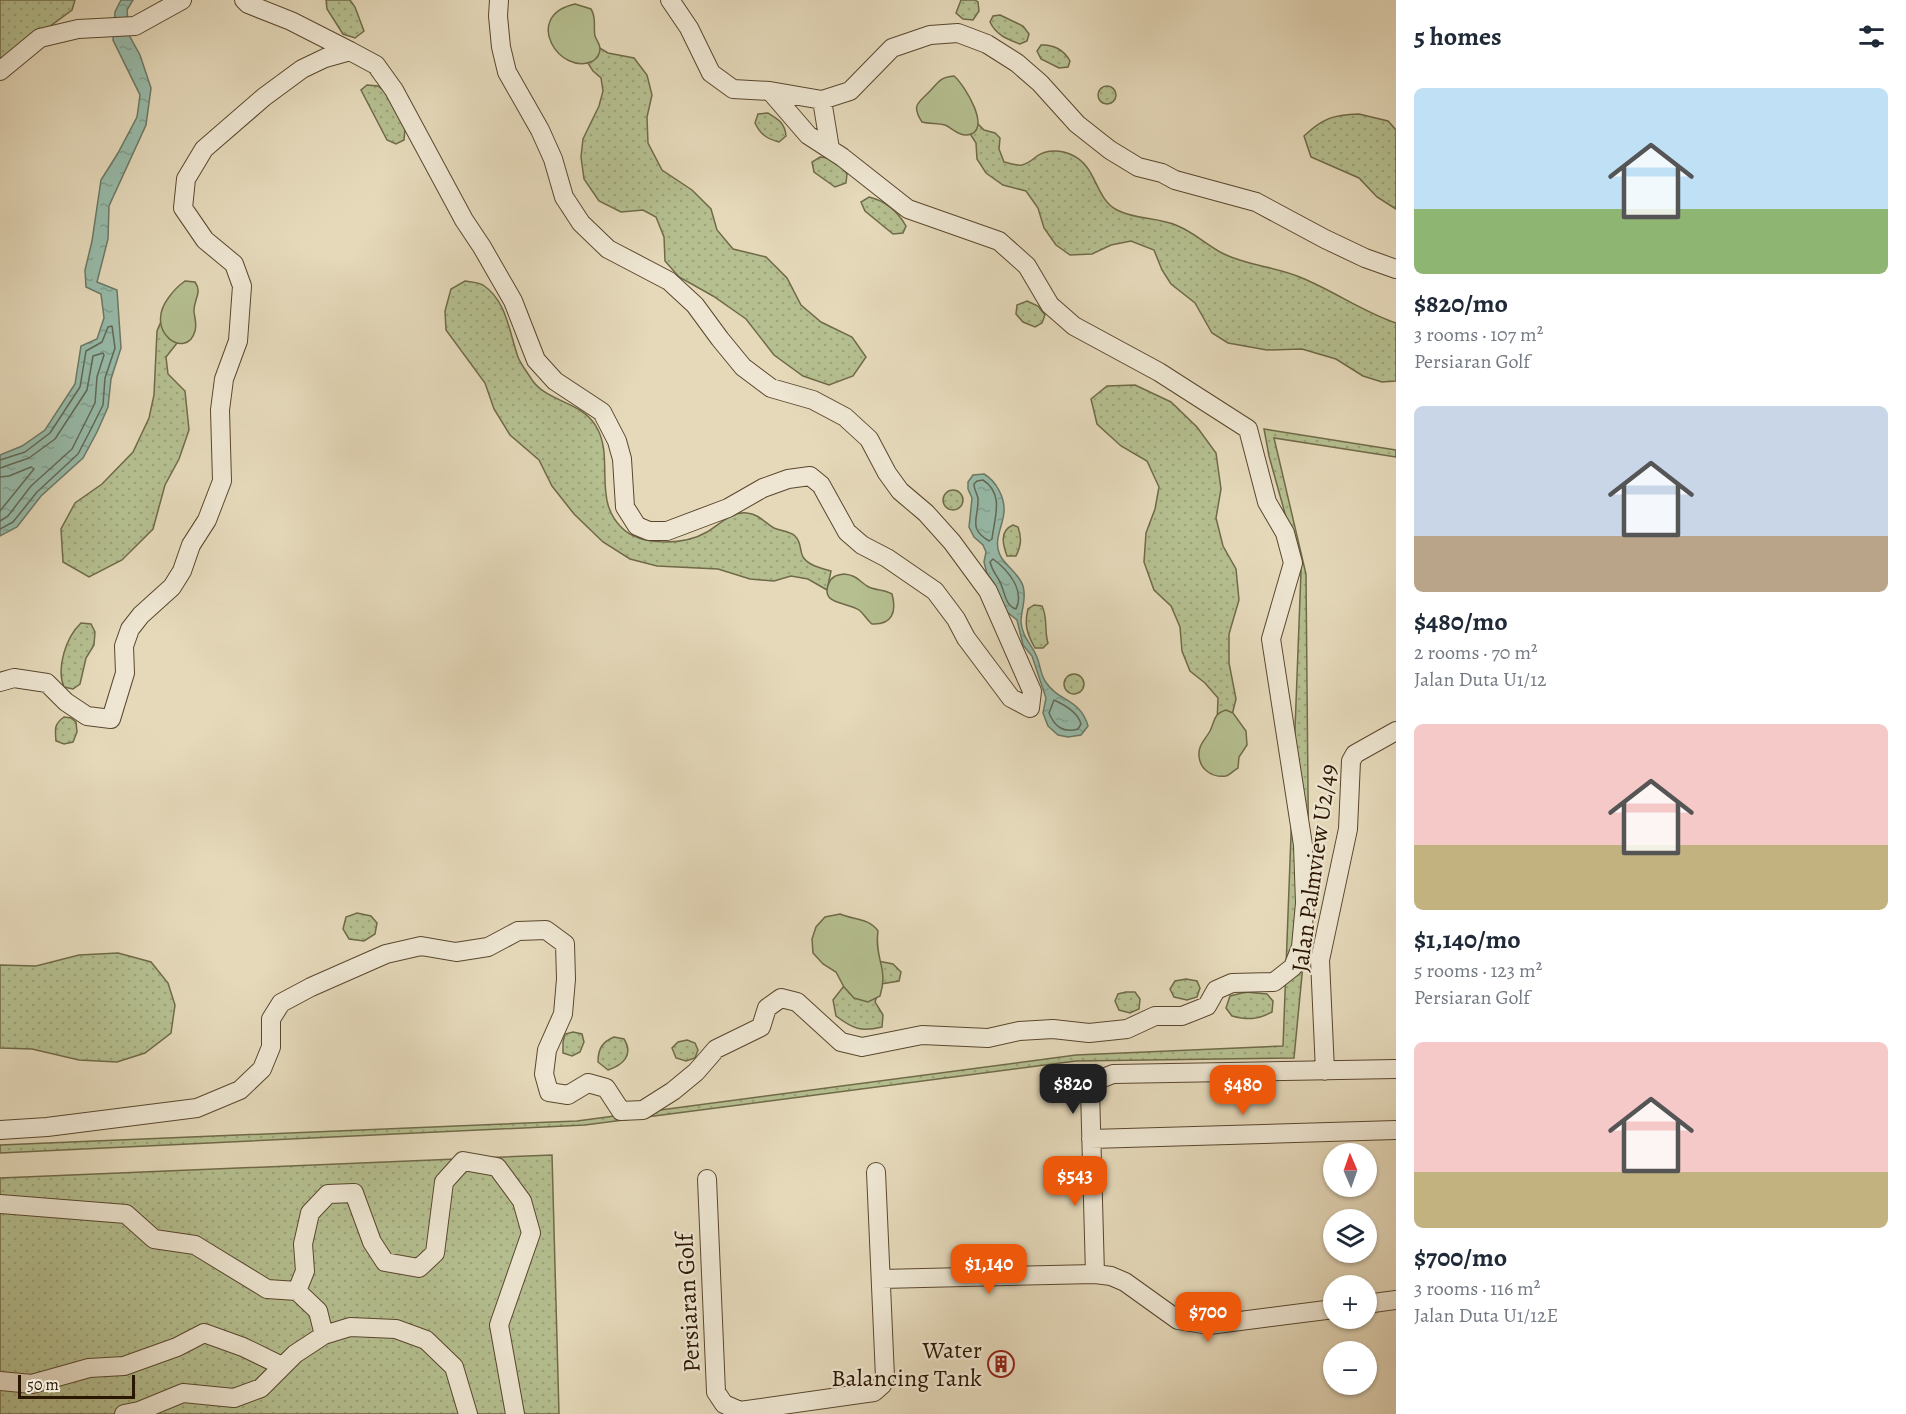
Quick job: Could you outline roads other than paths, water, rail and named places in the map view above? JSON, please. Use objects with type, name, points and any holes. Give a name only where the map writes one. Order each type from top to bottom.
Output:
[{"type":"street","points":[[0,71],[40,38],[78,29],[135,26],[182,0]]},
{"type":"street","points":[[244,0],[248,4],[291,21],[376,65],[394,90],[464,220],[513,301],[536,360],[555,381],[602,412],[617,441],[621,459],[625,507],[637,526],[649,531],[667,531],[728,508],[763,488],[788,479],[810,476],[821,485],[848,532],[862,545],[887,558],[935,591],[956,619],[966,638],[1011,698],[1030,708],[1032,691],[988,591],[952,542],[926,513],[900,491],[886,473],[869,439],[845,417],[813,400],[771,388],[752,374],[743,367],[695,305],[669,281],[608,249],[581,223],[564,197],[553,159],[540,130],[507,72],[501,47],[498,16],[500,0]]},
{"type":"street","points":[[670,0],[689,28],[711,72],[733,89],[770,90],[822,100],[850,91],[892,48],[930,35],[958,33],[987,44],[1017,63],[1040,83],[1077,124],[1110,150],[1138,167],[1162,173],[1174,180],[1256,202],[1365,258],[1396,268]]},
{"type":"street","points":[[0,682],[14,678],[48,683],[66,702],[87,716],[111,719],[125,673],[124,646],[130,629],[141,615],[172,587],[182,571],[191,545],[207,520],[222,481],[220,410],[224,379],[238,342],[242,286],[234,264],[205,240],[183,208],[186,179],[204,149],[264,97],[302,69],[325,58],[350,51]]},
{"type":"street","points":[[0,1130],[46,1127],[197,1108],[240,1090],[262,1069],[271,1047],[271,1019],[281,1003],[311,987],[386,954],[421,946],[456,952],[488,947],[518,931],[546,930],[565,944],[566,979],[563,1014],[547,1050],[544,1074],[549,1092],[568,1095],[588,1083],[606,1088],[621,1111],[644,1110],[673,1091],[696,1072],[716,1049],[761,1027],[767,1008],[781,998],[797,1002],[841,1042],[862,1047],[922,1035],[988,1038],[1019,1031],[1053,1029],[1089,1033],[1127,1029],[1155,1016],[1182,1016],[1206,1006],[1216,990],[1232,983],[1274,982],[1293,968],[1301,947],[1305,903],[1303,845],[1271,639],[1293,562],[1285,533],[1267,502],[1248,429],[1159,372],[1074,326],[1050,305],[1027,266],[999,241],[908,209],[830,149],[808,135],[770,90]]},
{"type":"street","points":[[822,100],[830,149]]},
{"type":"street","name":"Jalan Palmview U2/49","points":[[1325,1071],[1320,960],[1348,829],[1351,761],[1355,754],[1396,731]]},
{"type":"street","points":[[1095,1274],[1090,1090],[1098,1080],[1113,1074],[1396,1069]]},
{"type":"street","points":[[1091,1139],[1396,1130]]},
{"type":"street","points":[[297,1291],[305,1271],[303,1244],[310,1213],[328,1194],[354,1193],[372,1242],[385,1262],[419,1268],[435,1253],[444,1182],[463,1161],[497,1167],[522,1201],[531,1233],[499,1325],[515,1414]]},
{"type":"street","name":"Persiaran Golf","points":[[706,1179],[716,1392],[724,1404],[740,1411],[874,1392],[882,1385],[885,1377],[876,1172]]},
{"type":"street","points":[[0,1204],[126,1214],[154,1239],[195,1245],[267,1289],[297,1291],[318,1311],[324,1335]]},
{"type":"street","points":[[881,1279],[1095,1274],[1111,1276],[1125,1282],[1178,1320],[1209,1325],[1323,1310]]},
{"type":"street","points":[[1377,1303],[1396,1300]]},
{"type":"street","points":[[124,1414],[139,1411],[183,1393],[234,1398],[261,1388],[295,1354],[324,1335],[350,1327],[396,1329],[426,1340],[454,1367],[468,1414]]},
{"type":"street","points":[[0,1381],[32,1384],[89,1368],[124,1366],[177,1347],[204,1334],[243,1347],[282,1366]]},
{"type":"water","points":[[121,0],[133,0],[127,10],[129,35],[140,55],[151,88],[146,125],[109,206],[108,239],[97,282],[117,290],[121,348],[111,379],[108,407],[83,458],[41,496],[17,527],[0,536],[0,455],[22,446],[45,430],[75,384],[81,346],[97,339],[104,318],[101,294],[86,287],[85,270],[92,241],[101,180],[137,117],[140,95],[113,40],[115,12]]},
{"type":"water","points":[[984,474],[996,485],[1003,501],[1004,512],[998,545],[1001,557],[1023,586],[1021,622],[1023,632],[1050,688],[1080,710],[1084,717],[1088,726],[1081,735],[1068,737],[1058,735],[1048,726],[1043,713],[1046,698],[1032,656],[1023,645],[1017,620],[1007,612],[999,599],[994,583],[987,574],[984,562],[986,552],[983,545],[974,537],[969,527],[972,498],[968,482],[973,475]]},
{"type":"place","name":"Water Balancing Tank","points":[[1001,1364]]}]
